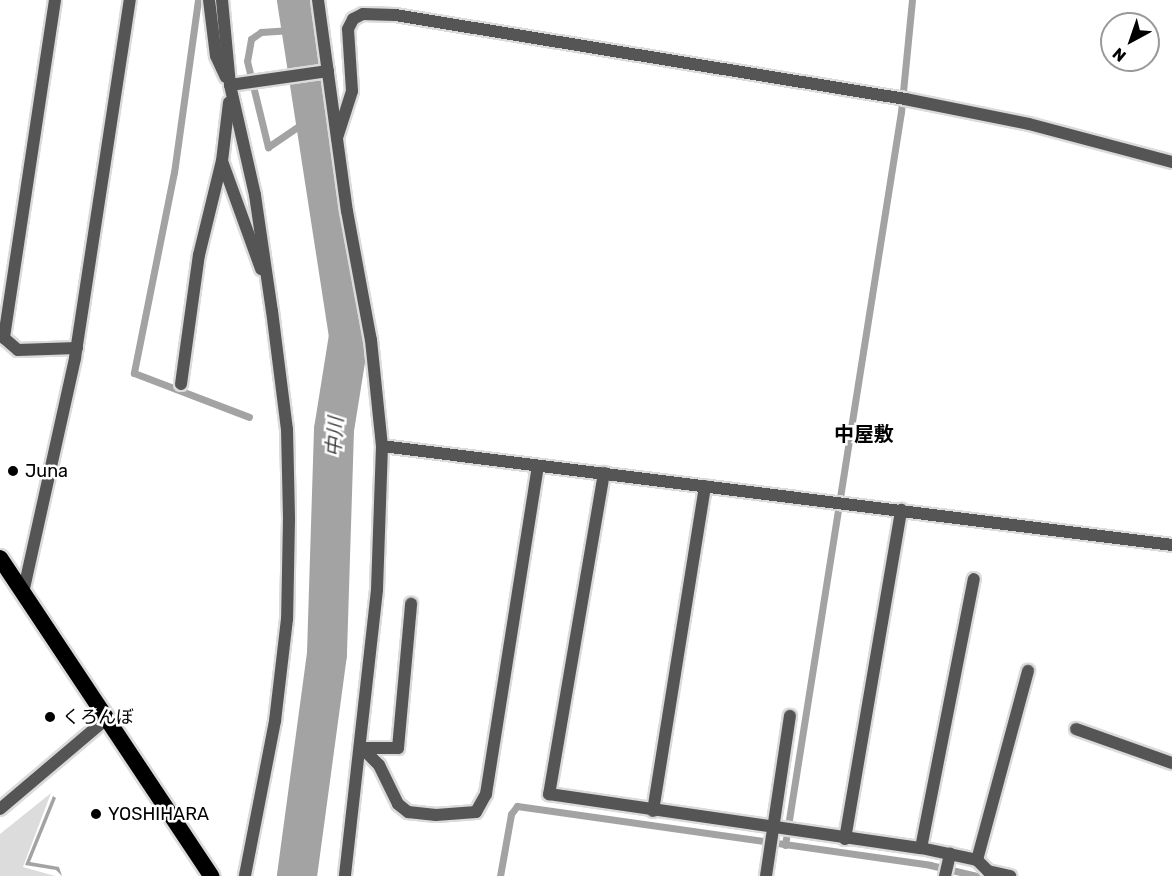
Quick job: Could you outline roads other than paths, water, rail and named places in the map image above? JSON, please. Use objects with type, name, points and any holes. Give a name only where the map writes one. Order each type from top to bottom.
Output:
[{"type":"highway","points":[[0,558],[211,876]]},
{"type":"street","points":[[54,0],[4,338],[18,350],[77,348]]},
{"type":"street","points":[[23,593],[77,348],[130,0]]},
{"type":"street","points":[[181,384],[199,255],[222,160],[230,85],[216,56],[209,0]]},
{"type":"street","points":[[222,0],[230,85],[255,195],[286,429],[287,619],[275,721],[245,876]]},
{"type":"street","points":[[318,0],[337,138],[371,340],[382,446],[377,590],[362,748],[345,876]]},
{"type":"street","points":[[337,138],[352,91],[348,29],[353,19],[363,14],[395,15],[900,98],[1029,124],[1172,162]]},
{"type":"street","points":[[230,85],[328,71]]},
{"type":"street","points":[[222,160],[268,287]]},
{"type":"street","points":[[382,446],[1172,545]]},
{"type":"street","points":[[362,748],[379,765],[398,804],[408,812],[436,815],[476,812],[486,794],[538,465]]},
{"type":"street","points":[[604,473],[549,794],[652,811],[778,836],[845,839],[921,848],[947,865],[977,860]]},
{"type":"street","points":[[652,811],[705,486]]},
{"type":"street","points":[[845,839],[901,510]]},
{"type":"street","points":[[921,848],[975,579]]},
{"type":"street","points":[[362,748],[398,748],[411,604]]},
{"type":"street","points":[[977,860],[1028,671]]},
{"type":"street","points":[[766,876],[778,836],[790,716]]},
{"type":"street","points":[[0,809],[6,797],[106,719]]},
{"type":"street","points":[[1076,729],[1172,763]]},
{"type":"street","points":[[977,860],[988,871],[1010,876]]},
{"type":"waterway","points":[[198,0],[174,172],[134,373],[249,417]]},
{"type":"waterway","name":"中川","points":[[297,0],[349,336],[334,430],[327,654],[297,876]]},
{"type":"waterway","points":[[785,845],[901,112],[912,0]]},
{"type":"waterway","points":[[299,21],[291,30],[261,32],[251,39],[247,61],[268,147],[303,123],[315,134]]},
{"type":"waterway","points":[[500,876],[511,814],[517,806],[930,865],[977,876]]},
{"type":"place","name":"Juna","points":[[13,471]]},
{"type":"place","name":"くろんぼ","points":[[50,717]]},
{"type":"place","name":"YOSHIHARA","points":[[96,814]]},
{"type":"district","name":"中屋敷","points":[[864,434]]}]
